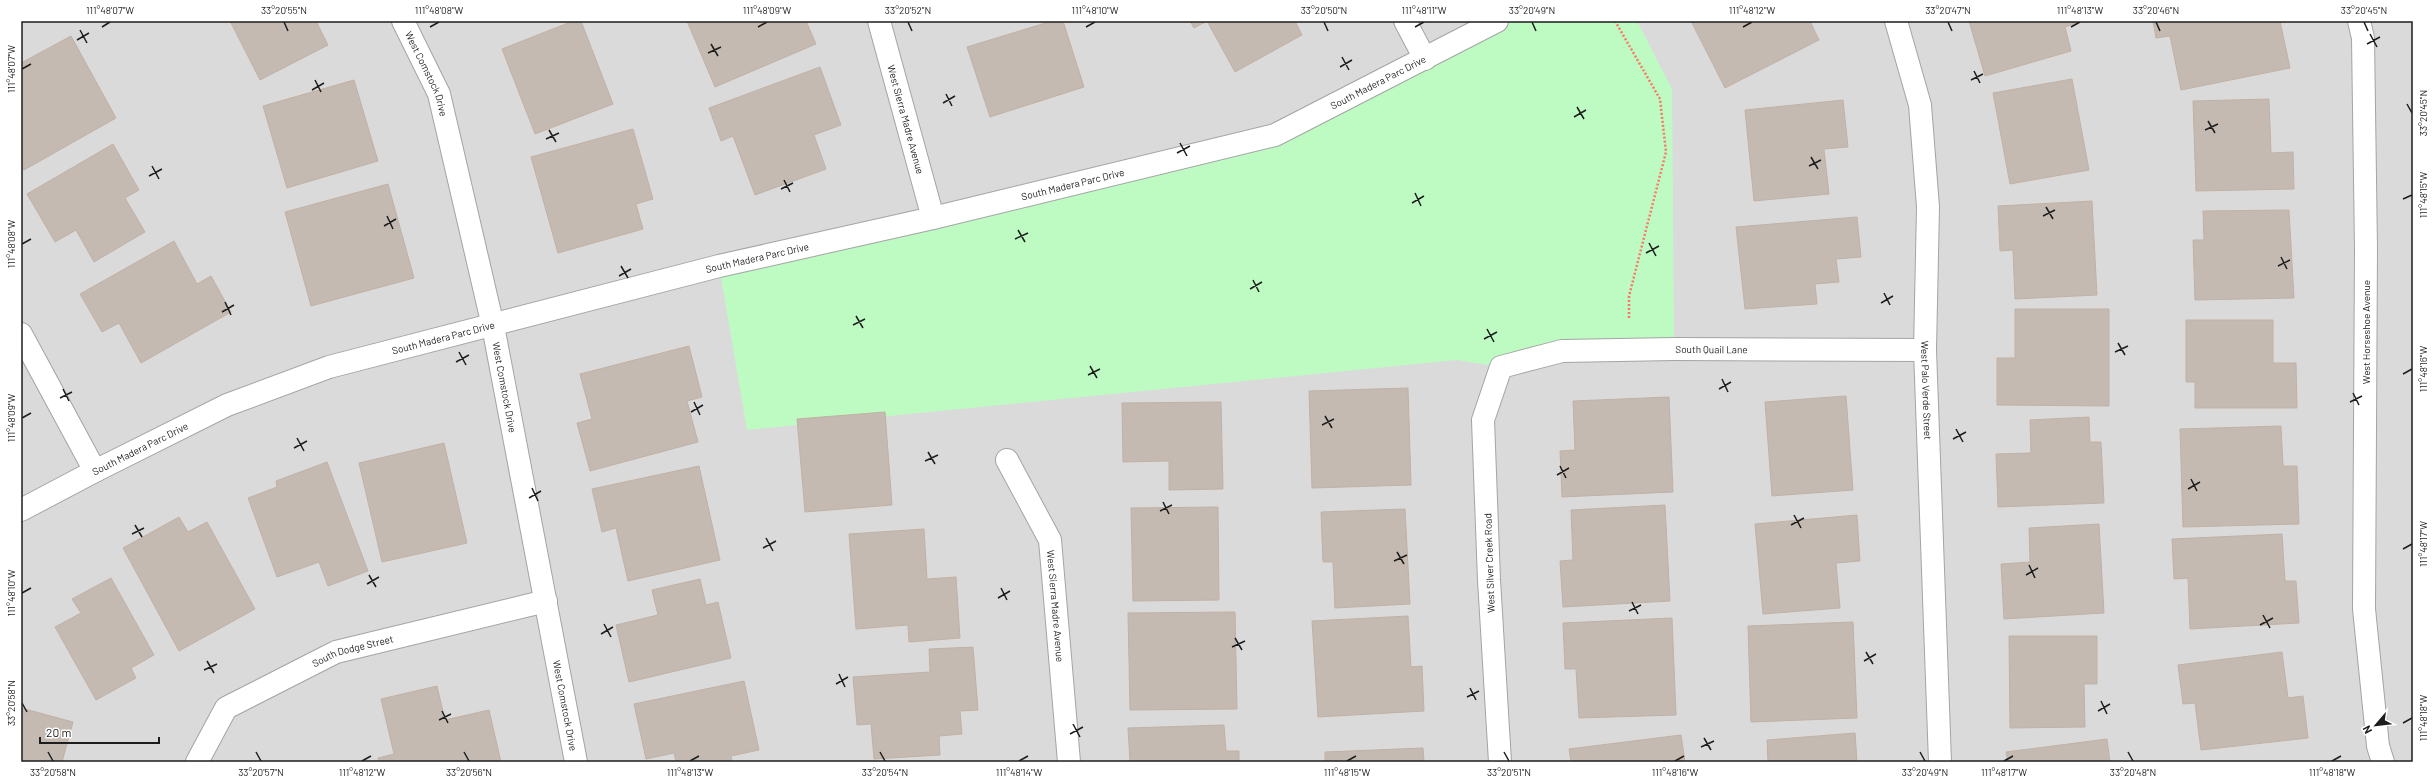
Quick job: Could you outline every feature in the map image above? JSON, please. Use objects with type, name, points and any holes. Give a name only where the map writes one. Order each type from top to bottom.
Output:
[{"type":"street","name":"West Comstock Drive","points":[[403,21],[439,94],[493,326],[576,762]]},
{"type":"street","name":"West Sierra Madre Avenue","points":[[879,21],[933,218]]},
{"type":"street","points":[[1405,21],[1425,59]]},
{"type":"street","name":"South Madera Parc Drive","points":[[21,510],[227,405],[329,367],[493,326],[718,266],[933,218],[1275,135],[1498,21]]},
{"type":"street","name":"West Palo Verde Street","points":[[1896,21],[1920,105],[1928,207],[1925,350],[1940,762]]},
{"type":"street","name":"West Horseshoe Avenue","points":[[2359,21],[2363,38],[2366,249],[2364,609],[2378,746],[2383,762]]},
{"type":"street","points":[[21,334],[95,471]]},
{"type":"street","name":"South Quail Lane","points":[[1501,367],[1562,351],[1925,350]]},
{"type":"street","name":"West Silver Creek Road","points":[[1500,762],[1489,580],[1483,420],[1501,367]]},
{"type":"street","name":"West Sierra Madre Avenue","points":[[1007,460],[1050,540],[1069,762]]},
{"type":"street","name":"South Dodge Street","points":[[197,762],[226,708],[336,652],[546,601]]},
{"type":"path","points":[[1615,21],[1660,99],[1666,152],[1629,296],[1628,350]]},
{"type":"shaded area","points":[[21,21],[2413,21],[2413,762],[21,762]]},
{"type":"green space","points":[[1497,21],[1637,21],[1672,89],[1674,349],[1501,367],[1457,360],[747,430],[719,266],[1275,135]]},
{"type":"building","points":[[230,21],[316,21],[328,45],[260,80]]},
{"type":"building","points":[[573,21],[581,21],[613,104],[535,134],[502,49]]},
{"type":"building","points":[[687,21],[806,21],[816,44],[715,87]]},
{"type":"building","points":[[1052,21],[1063,21],[1084,87],[990,117],[967,47]]},
{"type":"building","points":[[1190,21],[1207,21],[1194,28]]},
{"type":"building","points":[[1207,21],[1295,21],[1302,35],[1235,72]]},
{"type":"building","points":[[1691,21],[1810,21],[1819,40],[1725,88]]},
{"type":"building","points":[[1969,21],[2080,22],[2065,27],[2071,51],[1985,76]]},
{"type":"building","points":[[2153,21],[2280,21],[2290,68],[2181,90],[2170,36],[2156,38]]},
{"type":"building","points":[[71,36],[116,118],[24,170],[21,165],[21,63]]},
{"type":"building","points":[[820,67],[841,125],[814,135],[826,169],[755,195],[733,136],[721,141],[709,108]]},
{"type":"building","points":[[2072,79],[2089,170],[2010,184],[1993,93]]},
{"type":"building","points":[[354,80],[378,161],[287,188],[263,106]]},
{"type":"building","points":[[2269,99],[2271,153],[2293,152],[2294,189],[2196,191],[2193,101]]},
{"type":"building","points":[[1843,100],[1848,147],[1824,149],[1829,194],[1754,201],[1745,110]]},
{"type":"building","points":[[633,129],[653,199],[636,204],[643,229],[558,253],[531,157]]},
{"type":"building","points":[[113,144],[139,190],[125,198],[145,232],[94,262],[76,230],[55,242],[27,194]]},
{"type":"building","points":[[388,184],[414,278],[311,306],[285,212]]},
{"type":"building","points":[[2092,201],[2097,295],[2015,299],[2013,250],[2000,251],[1998,206]]},
{"type":"building","points":[[2289,210],[2294,298],[2195,300],[2193,240],[2204,240],[2203,211]]},
{"type":"building","points":[[1857,217],[1861,257],[1836,259],[1839,282],[1815,284],[1817,304],[1745,309],[1736,227]]},
{"type":"building","points":[[174,241],[197,284],[211,276],[231,312],[141,363],[119,323],[102,332],[80,294]]},
{"type":"building","points":[[2015,309],[2109,309],[2109,406],[1997,405],[1997,358],[2015,358]]},
{"type":"building","points":[[2186,320],[2273,320],[2273,363],[2296,363],[2297,408],[2195,408],[2195,382],[2186,382]]},
{"type":"building","points":[[689,346],[702,397],[687,401],[698,442],[590,471],[577,423],[592,419],[580,374]]},
{"type":"building","points":[[1408,388],[1411,485],[1312,488],[1309,391]]},
{"type":"building","points":[[1846,396],[1853,490],[1772,496],[1765,402]]},
{"type":"building","points":[[1669,397],[1673,492],[1562,497],[1560,451],[1575,450],[1573,401]]},
{"type":"building","points":[[1221,402],[1223,489],[1169,490],[1169,461],[1123,462],[1122,403]]},
{"type":"building","points":[[885,412],[892,505],[805,512],[797,419]]},
{"type":"building","points":[[2089,417],[2090,442],[2101,442],[2104,503],[1998,507],[1996,454],[2031,453],[2030,420]]},
{"type":"building","points":[[2281,426],[2283,466],[2297,466],[2299,524],[2183,527],[2180,429]]},
{"type":"building","points":[[444,443],[467,543],[382,562],[359,463]]},
{"type":"building","points":[[327,462],[368,571],[328,586],[319,562],[277,577],[248,498],[277,487],[276,481]]},
{"type":"building","points":[[699,466],[720,560],[628,581],[616,528],[602,532],[592,489]]},
{"type":"building","points":[[1665,505],[1670,601],[1563,607],[1560,561],[1573,560],[1571,510]]},
{"type":"building","points":[[1218,507],[1219,600],[1133,601],[1131,508]]},
{"type":"building","points":[[1405,509],[1410,604],[1335,608],[1333,562],[1323,562],[1321,512]]},
{"type":"building","points":[[1857,515],[1860,561],[1836,563],[1840,608],[1763,614],[1755,524]]},
{"type":"building","points":[[179,517],[188,532],[207,522],[255,609],[179,651],[123,548]]},
{"type":"building","points":[[2099,524],[2104,613],[2004,619],[2001,564],[2030,562],[2029,528]]},
{"type":"building","points":[[924,529],[927,579],[956,577],[960,638],[909,642],[908,625],[856,629],[849,534]]},
{"type":"building","points":[[2282,534],[2285,581],[2296,581],[2299,623],[2190,629],[2188,578],[2174,579],[2172,539]]},
{"type":"building","points":[[111,578],[154,655],[131,668],[136,678],[96,700],[55,627],[81,613],[72,599]]},
{"type":"building","points":[[700,579],[706,605],[718,602],[731,658],[629,682],[616,625],[658,615],[652,590]]},
{"type":"building","points":[[1235,612],[1237,709],[1130,710],[1128,613]]},
{"type":"building","points":[[1408,616],[1411,667],[1422,666],[1424,711],[1318,717],[1312,621]]},
{"type":"building","points":[[1672,618],[1676,715],[1579,718],[1576,669],[1565,669],[1563,623]]},
{"type":"building","points":[[1853,622],[1857,718],[1751,722],[1748,626]]},
{"type":"building","points":[[2009,636],[2097,636],[2097,684],[2084,684],[2085,727],[2010,728]]},
{"type":"building","points":[[973,647],[978,710],[960,711],[962,734],[939,736],[940,755],[874,759],[871,724],[857,725],[853,677],[930,672],[929,649]]},
{"type":"building","points":[[2282,652],[2288,698],[2303,696],[2308,738],[2201,750],[2195,703],[2183,704],[2178,665]]},
{"type":"building","points":[[744,681],[759,750],[731,756],[732,762],[676,762],[674,753],[646,759],[634,704]]},
{"type":"building","points":[[437,686],[445,720],[489,710],[501,762],[379,762],[378,758],[394,754],[381,699]]},
{"type":"building","points":[[21,708],[73,722],[62,762],[21,762]]},
{"type":"building","points":[[1224,725],[1226,751],[1239,751],[1239,762],[1130,762],[1128,728]]},
{"type":"building","points":[[1855,733],[1857,762],[1768,762],[1767,740]]},
{"type":"building","points":[[1681,735],[1685,762],[1571,762],[1569,749]]},
{"type":"building","points":[[2107,739],[2110,762],[2008,762],[2006,752]]},
{"type":"building","points":[[1423,748],[1424,762],[1325,762],[1325,752]]}]
